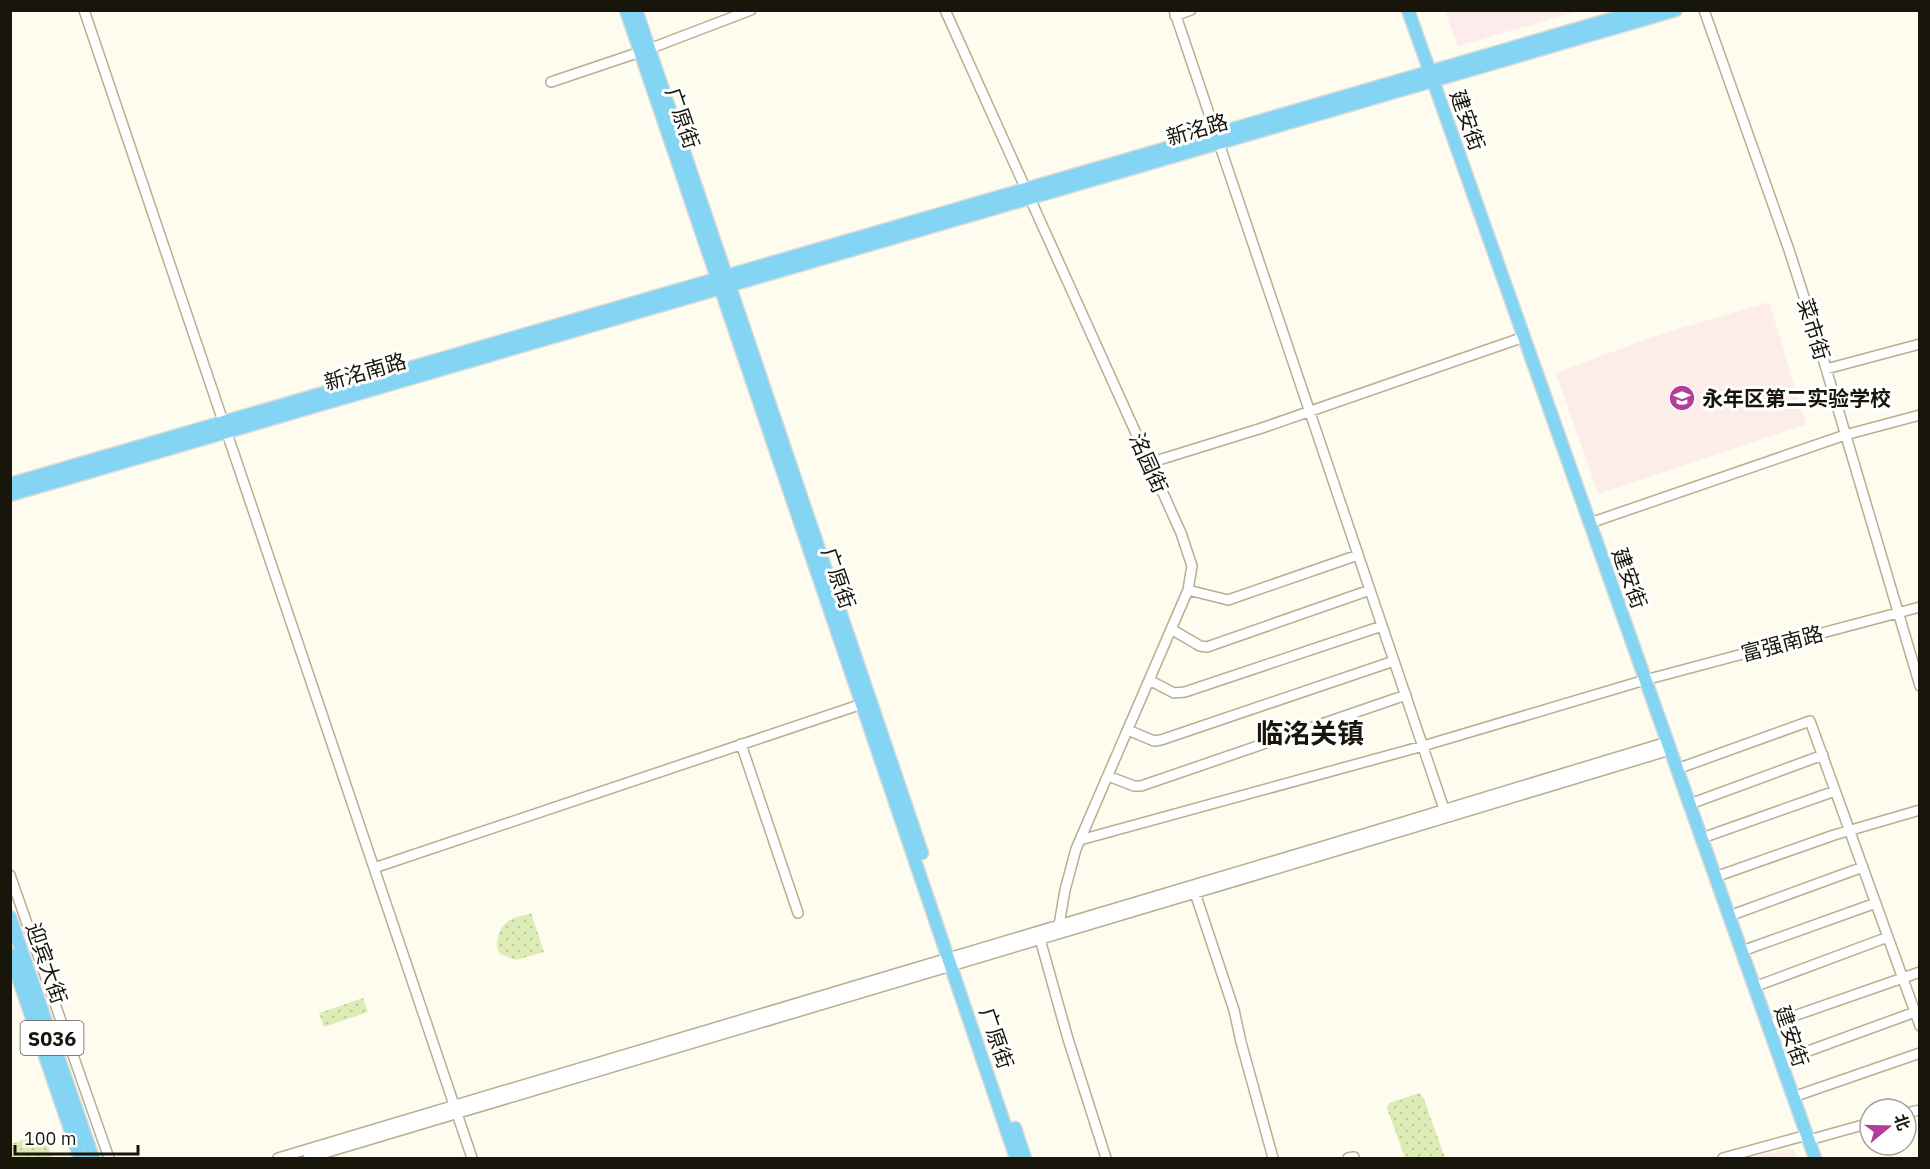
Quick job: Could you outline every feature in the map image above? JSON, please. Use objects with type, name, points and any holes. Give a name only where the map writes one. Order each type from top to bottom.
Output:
[{"type":"main road","name":"广原街","points":[[626,10],[645,51],[954,960],[1016,1158]]},
{"type":"main road","name":"广原街","points":[[636,10],[645,51]]},
{"type":"main road","name":"建安街","points":[[1408,10],[1815,1158]]},
{"type":"main road","name":"新洺路","points":[[1432,76],[1642,10]]},
{"type":"main road","name":"新洺路","points":[[723,282],[1432,76],[1676,10]]},
{"type":"main road","name":"新洺南路","points":[[10,495],[225,427],[723,282]]},
{"type":"main road","name":"广原街","points":[[723,282],[862,704],[1025,1158]]},
{"type":"main road","name":"新洺南路","points":[[10,484],[225,427]]},
{"type":"main road","name":"迎宾大街","points":[[10,916],[93,1158]]},
{"type":"main road","name":"迎宾大街","points":[[10,954],[80,1158]]},
{"type":"street","points":[[84,10],[472,1158]]},
{"type":"street","points":[[551,82],[645,51],[751,10]]},
{"type":"street","name":"洺园街","points":[[945,10],[1189,553],[1192,566],[1188,590],[1080,840],[1069,874],[1059,925]]},
{"type":"street","points":[[1191,10],[1174,13],[1446,813]]},
{"type":"street","name":"菜市街","points":[[1704,10],[1789,250],[1920,686]]},
{"type":"street","points":[[1149,463],[1524,337]]},
{"type":"street","points":[[1826,369],[1920,344]]},
{"type":"street","points":[[1590,523],[1845,435],[1920,415]]},
{"type":"street","points":[[1188,590],[1228,600],[1358,555]]},
{"type":"street","points":[[1171,630],[1200,646],[1207,647],[1370,590]]},
{"type":"street","name":"富强南路","points":[[1080,840],[1423,746],[1646,680],[1920,607]]},
{"type":"street","points":[[1149,680],[1174,693],[1185,692],[1382,626]]},
{"type":"street","points":[[1128,730],[1155,741],[1161,740],[1394,661]]},
{"type":"street","points":[[1108,776],[1134,786],[1141,786],[1406,695]]},
{"type":"street","points":[[374,868],[862,704]]},
{"type":"street","points":[[1677,769],[1810,721],[1920,1026]]},
{"type":"street","points":[[741,744],[798,913]]},
{"type":"street","points":[[308,1158],[455,1110],[954,960],[1059,925],[1669,746]]},
{"type":"street","points":[[1690,804],[1823,755]]},
{"type":"street","points":[[1702,838],[1835,791]]},
{"type":"street","points":[[1715,877],[1850,830],[1920,810]]},
{"type":"street","points":[[954,960],[1040,939],[1195,893],[1446,813]]},
{"type":"street","points":[[1729,916],[1863,867]]},
{"type":"street","points":[[10,875],[109,1158]]},
{"type":"street","points":[[1195,893],[1234,1010],[1240,1042],[1273,1158]]},
{"type":"street","points":[[1742,951],[1876,903]]},
{"type":"street","points":[[1754,987],[1888,937]]},
{"type":"street","points":[[1040,939],[1068,1039],[1106,1158]]},
{"type":"street","points":[[1768,1026],[1920,972]]},
{"type":"street","points":[[1781,1061],[1915,1012]]},
{"type":"street","points":[[1793,1097],[1920,1053]]},
{"type":"street","points":[[278,1158],[455,1110]]},
{"type":"street","points":[[1723,1158],[1858,1126]]},
{"type":"shaded area","points":[[1445,10],[1579,11],[1458,46]]},
{"type":"shaded area","name":"永年区第二实验学校","points":[[1769,302],[1806,424],[1598,494],[1556,373],[1658,335]]},
{"type":"shaded area","points":[[1793,1148],[1797,1158],[1749,1158]]},
{"type":"green space","points":[[531,913],[544,952],[516,960],[500,954],[497,942],[504,925],[512,919]]},
{"type":"green space","points":[[363,998],[368,1012],[324,1027],[319,1013]]},
{"type":"green space","points":[[1419,1093],[1424,1099],[1445,1158],[1405,1158],[1387,1108],[1389,1103]]},
{"type":"green space","points":[[44,1133],[52,1158],[11,1158],[11,1144]]},
{"type":"place","name":"永年区第二实验学校","points":[[1682,398]]},
{"type":"district","name":"临洺关镇","points":[[1310,732]]}]
